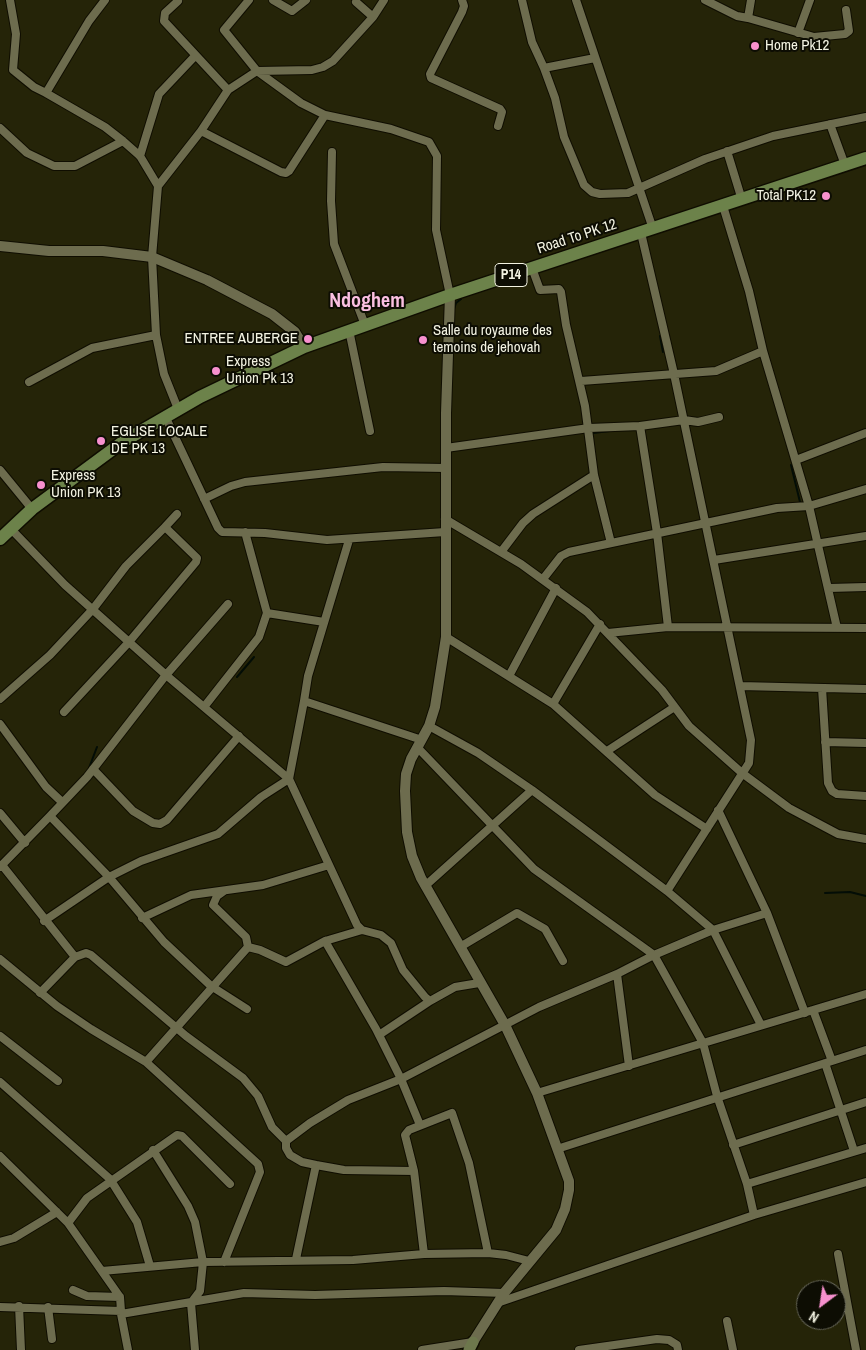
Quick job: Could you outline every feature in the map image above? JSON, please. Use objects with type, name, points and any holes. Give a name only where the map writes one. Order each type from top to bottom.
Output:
[{"type":"main road","name":"Road To PK 12","points":[[165,416],[304,347],[349,330],[866,158]]},
{"type":"main road","name":"P14","points":[[0,539],[32,510],[124,441],[165,416]]},
{"type":"street","points":[[10,0],[16,34],[13,70],[34,87],[106,127],[140,156],[158,186]]},
{"type":"street","points":[[46,93],[105,0]]},
{"type":"street","points":[[249,0],[224,30],[257,71],[301,103],[325,115],[359,121],[410,134],[429,142],[438,156],[437,236],[450,295],[445,520],[446,637],[440,684],[429,726],[406,774],[404,792],[409,840],[412,856],[425,886],[479,983],[505,1025],[537,1093],[569,1181],[568,1198],[556,1230],[529,1261],[502,1297],[471,1346],[422,1350]]},
{"type":"street","points":[[272,0],[292,11],[306,0]]},
{"type":"street","points":[[178,409],[164,374],[156,335],[152,257],[158,186],[201,131],[228,90],[257,71],[323,68],[374,17],[384,0]]},
{"type":"street","points":[[462,0],[464,6],[462,12],[430,74],[431,78],[500,109],[502,112],[498,126]]},
{"type":"street","points":[[522,0],[532,42],[555,98],[564,137],[588,190],[600,194],[614,195],[640,189],[727,151],[773,136],[866,117]]},
{"type":"street","points":[[576,0],[640,189],[674,374],[751,730],[752,750],[749,763],[667,891]]},
{"type":"street","points":[[705,0],[724,12],[814,38],[849,32],[850,27],[846,10]]},
{"type":"street","points":[[748,18],[751,0]]},
{"type":"street","points":[[798,33],[810,0]]},
{"type":"street","points":[[178,1],[165,13],[164,21],[228,90]]},
{"type":"street","points":[[356,2],[374,17]]},
{"type":"street","points":[[140,156],[159,94],[195,56]]},
{"type":"street","points":[[544,68],[595,58]]},
{"type":"street","points":[[201,131],[286,173],[325,115]]},
{"type":"street","points":[[830,124],[844,165]]},
{"type":"street","points":[[0,128],[27,153],[54,166],[75,166],[123,141]]},
{"type":"street","points":[[727,151],[742,200]]},
{"type":"street","points":[[332,152],[331,201],[334,244],[364,325]]},
{"type":"street","points":[[722,206],[809,506],[837,628]]},
{"type":"street","points":[[0,246],[49,251],[103,251],[152,257],[207,280],[272,314],[295,332],[304,347]]},
{"type":"street","points":[[532,268],[540,290],[559,288],[561,292],[566,325],[589,428],[594,475],[611,543]]},
{"type":"street","points":[[349,330],[370,431]]},
{"type":"street","points":[[29,382],[92,348],[156,335]]},
{"type":"street","points":[[580,381],[716,371],[763,351]]},
{"type":"street","points":[[165,416],[218,528],[228,533],[245,532],[327,540],[349,540],[445,532]]},
{"type":"street","points":[[446,448],[589,428],[640,426],[684,420],[698,422],[719,417]]},
{"type":"street","points":[[640,426],[657,533],[668,627]]},
{"type":"street","points":[[796,460],[866,433]]},
{"type":"street","points":[[204,499],[231,486],[245,482],[383,467],[446,468]]},
{"type":"street","points":[[0,470],[32,510]]},
{"type":"street","points":[[501,552],[519,528],[533,514],[594,475]]},
{"type":"street","points":[[543,579],[561,556],[569,552],[706,522],[792,506],[809,506],[866,489]]},
{"type":"street","points":[[0,699],[50,655],[93,609],[126,566],[177,514]]},
{"type":"street","points":[[445,520],[543,579],[600,624],[662,690],[673,708],[689,726],[742,773],[789,808],[838,834],[866,839]]},
{"type":"street","points":[[64,712],[129,642],[197,560],[165,527]]},
{"type":"street","points":[[11,529],[65,585],[166,675],[289,779],[357,925],[362,930],[381,935],[391,943],[403,970],[419,992],[430,1001]]},
{"type":"street","points":[[204,707],[259,637],[267,613],[245,532]]},
{"type":"street","points":[[714,560],[866,536]]},
{"type":"street","points":[[44,921],[109,877],[159,854],[218,834],[261,797],[289,779],[308,676],[349,540]]},
{"type":"street","points":[[829,588],[866,587]]},
{"type":"street","points":[[509,676],[556,588]]},
{"type":"street","points":[[75,957],[1,866],[25,843],[93,769],[166,675],[228,604]]},
{"type":"street","points":[[267,613],[324,622]]},
{"type":"street","points":[[553,704],[600,624]]},
{"type":"street","points":[[608,633],[668,627],[866,628]]},
{"type":"street","points":[[446,637],[553,704],[655,795],[707,829]]},
{"type":"street","points":[[740,686],[866,688]]},
{"type":"street","points":[[822,688],[828,783],[832,791],[843,796],[866,796]]},
{"type":"street","points":[[304,701],[420,743],[493,826],[534,869],[654,955],[703,1043],[717,1096],[747,1184],[754,1215]]},
{"type":"street","points":[[607,751],[673,708]]},
{"type":"street","points":[[0,724],[46,787],[62,802]]},
{"type":"street","points":[[429,726],[478,753],[532,790],[667,891],[714,930],[761,1025]]},
{"type":"street","points":[[93,769],[133,810],[153,824],[160,824],[167,820],[239,736]]},
{"type":"street","points":[[825,742],[866,743]]},
{"type":"street","points":[[425,886],[532,790]]},
{"type":"street","points":[[718,810],[767,913],[805,1013]]},
{"type":"street","points":[[0,813],[25,843]]},
{"type":"street","points":[[50,816],[109,877],[164,942],[211,986],[247,1009]]},
{"type":"street","points":[[142,918],[191,895],[263,885],[329,865]]},
{"type":"street","points":[[224,891],[217,896],[213,905],[246,937],[248,947]]},
{"type":"street","points":[[460,947],[517,913],[545,929],[563,961]]},
{"type":"street","points":[[286,1141],[310,1123],[348,1100],[401,1079],[539,1007],[714,930],[767,913]]},
{"type":"street","points":[[248,947],[260,950],[286,962],[325,942],[362,930]]},
{"type":"street","points":[[325,942],[379,1035],[401,1079],[420,1125]]},
{"type":"street","points":[[146,1062],[211,986],[248,947]]},
{"type":"street","points":[[40,993],[75,957],[86,953],[91,955],[176,1027],[243,1078],[258,1096],[272,1127],[286,1141],[286,1148],[290,1155],[302,1162],[344,1170],[414,1171]]},
{"type":"street","points":[[0,959],[40,993],[91,1030],[146,1062],[258,1164],[260,1168],[224,1262]]},
{"type":"street","points":[[617,974],[629,1066]]},
{"type":"street","points":[[379,1035],[430,1001],[456,987],[479,983]]},
{"type":"street","points":[[537,1093],[866,994]]},
{"type":"street","points":[[813,1010],[840,1110],[854,1151]]},
{"type":"street","points":[[0,1036],[58,1081]]},
{"type":"street","points":[[557,1149],[717,1096],[866,1050]]},
{"type":"street","points":[[0,1082],[110,1179],[137,1222],[150,1266]]},
{"type":"street","points":[[733,1145],[866,1102]]},
{"type":"street","points":[[424,1254],[414,1171],[405,1135],[409,1130],[450,1113],[454,1114],[469,1163],[488,1253]]},
{"type":"street","points":[[68,1223],[87,1198],[110,1179],[177,1135],[182,1136],[230,1184]]},
{"type":"street","points":[[747,1184],[866,1148]]},
{"type":"street","points":[[153,1150],[192,1214],[204,1262],[200,1291],[191,1303],[195,1350]]},
{"type":"street","points":[[0,1156],[68,1223],[120,1297],[128,1350]]},
{"type":"street","points":[[296,1259],[316,1165]]},
{"type":"street","points":[[0,1307],[48,1307],[121,1312],[191,1303],[214,1296],[244,1293],[315,1295],[444,1291],[502,1297],[754,1215],[866,1182]]},
{"type":"street","points":[[0,1242],[14,1238],[57,1212]]},
{"type":"street","points":[[102,1271],[204,1262],[296,1259],[353,1260],[424,1254],[506,1254],[529,1261]]},
{"type":"street","points":[[838,1254],[856,1350]]},
{"type":"street","points":[[73,1290],[87,1296],[120,1297]]},
{"type":"street","points":[[19,1306],[21,1350]]},
{"type":"street","points":[[48,1307],[52,1338]]},
{"type":"street","points":[[726,1320],[733,1350]]},
{"type":"street","points":[[579,1350],[629,1347],[657,1339],[669,1340],[677,1345],[678,1350]]},
{"type":"waterway","points":[[454,309],[456,303],[461,299]]},
{"type":"waterway","points":[[660,336],[663,352]]},
{"type":"waterway","points":[[593,433],[610,431]]},
{"type":"waterway","points":[[791,465],[800,502]]},
{"type":"waterway","points":[[237,677],[254,657]]},
{"type":"waterway","points":[[89,768],[97,747]]},
{"type":"waterway","points":[[825,893],[850,892],[866,896]]},
{"type":"place","name":"Home Pk12","points":[[755,46]]},
{"type":"place","name":"Total PK12","points":[[826,196]]},
{"type":"place","name":"ENTREE AUBERGE","points":[[308,339]]},
{"type":"place","name":"Salle du royaume des temoins de jehovah","points":[[423,340]]},
{"type":"place","name":"Express Union Pk 13","points":[[216,371]]},
{"type":"place","name":"EGLISE LOCALE DE PK 13","points":[[101,441]]},
{"type":"place","name":"Express Union PK 13","points":[[41,485]]},
{"type":"district","name":"Ndoghem","points":[[367,302]]}]
